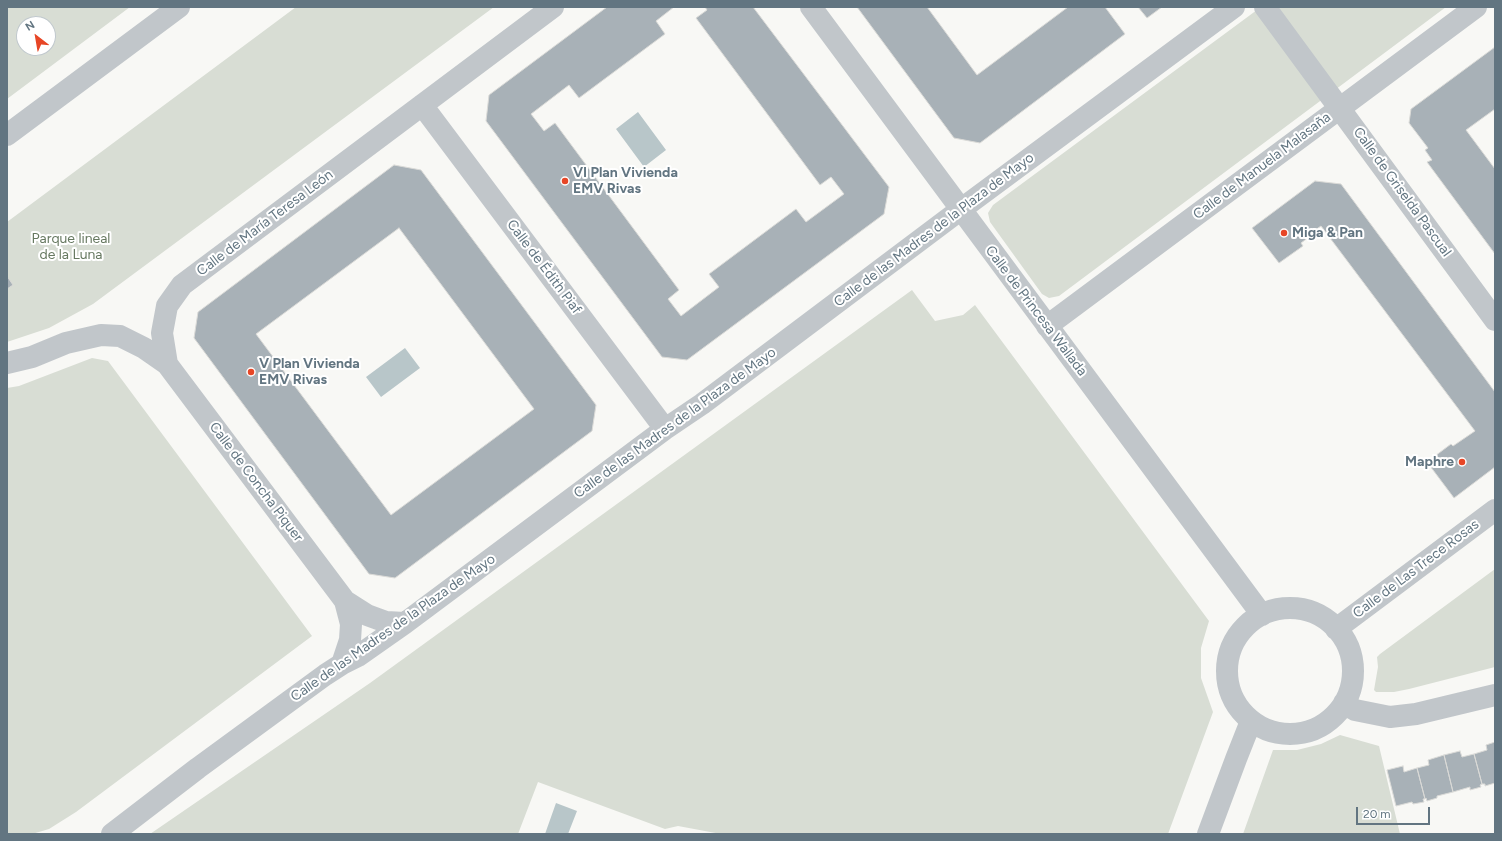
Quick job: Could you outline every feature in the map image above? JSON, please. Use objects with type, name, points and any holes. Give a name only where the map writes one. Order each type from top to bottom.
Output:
[{"type":"street","points":[[7,135],[179,7]]},
{"type":"street","name":"Calle de María Teresa León","points":[[167,364],[162,332],[167,306],[182,285],[553,7]]},
{"type":"street","name":"Calle de Princesa Wallada","points":[[811,7],[960,210],[1262,615]]},
{"type":"street","name":"Calle de las Madres de la Plaza de Mayo","points":[[112,834],[204,764],[342,664],[358,656],[405,623],[665,429],[702,404],[1234,7]]},
{"type":"street","name":"Calle de Griselda Pascual","points":[[1265,7],[1495,320]]},
{"type":"street","name":"Calle de Manuela Malasaña","points":[[1047,326],[1476,7]]},
{"type":"street","name":"Calle de Édith Piaf","points":[[422,105],[665,429]]},
{"type":"street","points":[[7,363],[32,357],[66,343],[101,335],[120,336],[144,348],[167,364]]},
{"type":"street","name":"Calle de Concha Piquer","points":[[167,364],[345,601],[352,624],[350,640],[342,664]]},
{"type":"street","name":"Calle de Las Trece Rosas","points":[[1336,628],[1495,510]]},
{"type":"street","name":"Calle de Concha Piquer","points":[[345,601],[367,615],[386,622],[405,623]]},
{"type":"street","points":[[1281,609],[1301,609],[1320,616],[1336,628],[1347,645],[1352,664],[1351,684],[1344,703],[1330,719],[1312,730],[1291,734],[1270,731],[1251,722],[1238,708],[1230,692],[1227,674],[1228,656],[1235,639],[1247,625],[1262,615],[1281,609]]},
{"type":"street","points":[[1344,703],[1355,710],[1390,717],[1416,714],[1495,695]]},
{"type":"street","points":[[1208,834],[1251,722]]},
{"type":"green space","points":[[7,7],[130,7],[7,99]]},
{"type":"green space","name":"Parque lineal de la Luna","points":[[296,7],[494,7],[93,304],[49,328],[7,342],[7,222]]},
{"type":"green space","points":[[1261,7],[1446,7],[1059,296],[1049,298],[1042,294],[990,222],[988,213],[993,205]]},
{"type":"green space","points":[[912,290],[935,321],[963,315],[975,305],[1209,621],[1201,648],[1201,678],[1213,712],[1168,834],[721,834],[678,826],[665,829],[538,782],[518,834],[150,834],[370,683]]},
{"type":"green space","points":[[92,358],[108,361],[312,636],[76,812],[49,829],[32,834],[7,834],[7,388],[19,386]]},
{"type":"green space","points":[[1495,569],[1495,667],[1409,689],[1394,692],[1376,692],[1374,690],[1378,667],[1377,657]]},
{"type":"green space","points":[[1340,735],[1379,746],[1400,834],[1243,834],[1273,750],[1297,750],[1321,744]]},
{"type":"shaded area","points":[[638,112],[666,150],[644,167],[616,129]]},
{"type":"shaded area","points":[[405,348],[420,368],[381,397],[366,377]]},
{"type":"shaded area","points":[[556,803],[577,811],[568,834],[545,834]]},
{"type":"building","name":"VI Plan Vivienda EMV Rivas","points":[[607,7],[674,7],[656,21],[665,34],[579,98],[569,85],[531,114],[544,131],[555,123],[679,290],[668,299],[681,316],[719,287],[709,274],[796,209],[806,222],[844,194],[831,177],[820,185],[696,18],[707,10],[705,7],[753,7],[889,187],[884,214],[687,360],[662,357],[486,121],[489,95]]},
{"type":"building","points":[[857,7],[927,7],[977,75],[1068,7],[1105,7],[1125,34],[980,143],[954,138]]},
{"type":"building","points":[[1138,7],[1162,7],[1147,18]]},
{"type":"building","points":[[1495,47],[1495,109],[1466,130],[1495,169],[1495,254],[1427,162],[1432,160],[1425,150],[1428,148],[1409,123],[1411,109]]},
{"type":"building","name":"V Plan Vivienda EMV Rivas","points":[[394,165],[421,170],[596,405],[592,431],[395,578],[369,574],[194,338],[198,312]],"holes":[[[399,228],[534,409],[391,515],[256,334]]]},
{"type":"building","points":[[1315,181],[1341,184],[1495,392],[1495,467],[1454,498],[1427,462],[1451,444],[1453,446],[1475,431],[1321,226],[1308,235],[1309,237],[1301,243],[1303,246],[1279,263],[1252,228]]},
{"type":"building","points":[[7,276],[13,285],[7,289]]},
{"type":"building","points":[[1495,742],[1495,783],[1485,786],[1485,784],[1482,784],[1474,754],[1487,750],[1486,745]]},
{"type":"building","points":[[1460,751],[1462,757],[1474,754],[1482,784],[1480,785],[1481,787],[1470,790],[1470,787],[1453,792],[1444,755]]},
{"type":"building","points":[[1444,755],[1453,792],[1437,796],[1437,798],[1427,801],[1426,798],[1425,799],[1417,768],[1429,765],[1428,760]]},
{"type":"building","points":[[1403,766],[1404,772],[1417,768],[1425,799],[1423,799],[1424,802],[1413,804],[1412,802],[1396,806],[1387,770]]},
{"type":"place","name":"VI Plan Vivienda EMV Rivas","points":[[565,181]]},
{"type":"place","name":"Miga & Pan","points":[[1284,233]]},
{"type":"place","name":"V Plan Vivienda EMV Rivas","points":[[251,372]]},
{"type":"place","name":"Maphre","points":[[1462,462]]}]
